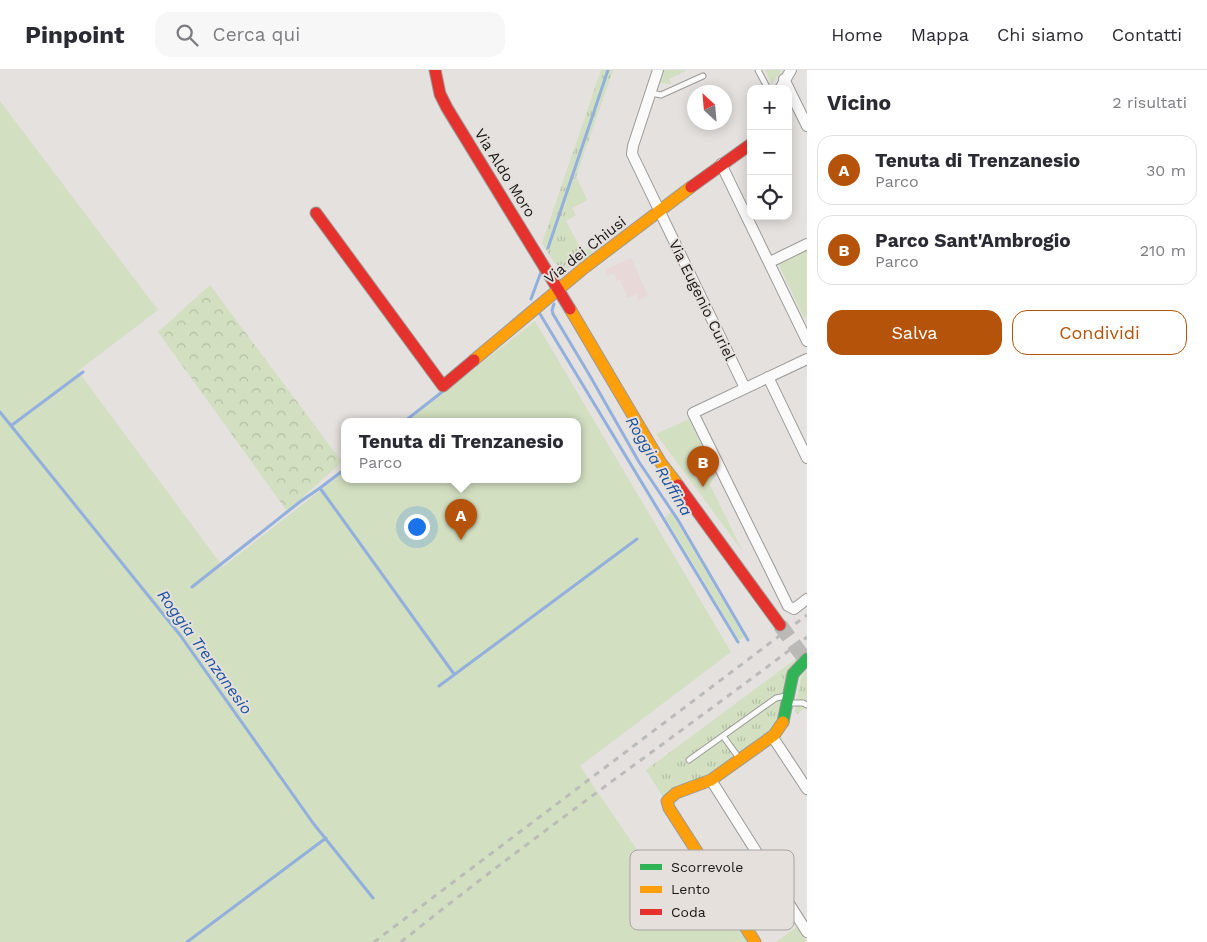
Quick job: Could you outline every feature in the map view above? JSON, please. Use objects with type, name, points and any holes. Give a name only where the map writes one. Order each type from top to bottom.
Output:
[{"type":"street","name":"Via Aldo Moro","points":[[436,70],[440,94],[447,108],[559,288],[661,463],[780,625]]},
{"type":"street","name":"Via Eugenio Curiel","points":[[658,70],[632,152],[745,388]]},
{"type":"street","points":[[788,74],[807,126]]},
{"type":"street","name":"Via dei Chiusi","points":[[316,213],[443,386],[559,288],[721,164],[747,147]]},
{"type":"street","points":[[721,164],[807,341]]},
{"type":"street","points":[[770,262],[807,244]]},
{"type":"street","points":[[807,359],[693,413],[718,471],[788,606],[794,609],[807,599]]},
{"type":"street","points":[[768,377],[807,458]]},
{"type":"street","points":[[696,850],[667,804],[668,799],[674,794],[711,780],[772,736],[782,724],[793,674],[807,659]]},
{"type":"street","points":[[772,736],[807,789]]},
{"type":"street","points":[[711,780],[756,850]]},
{"type":"street","points":[[794,911],[807,931]]},
{"type":"street","points":[[747,930],[755,942]]},
{"type":"lane","points":[[758,70],[766,85]]},
{"type":"lane","points":[[650,93],[662,95],[703,76]]},
{"type":"lane","points":[[689,760],[776,698],[788,699],[807,705]]},
{"type":"lane","points":[[723,736],[740,760]]},
{"type":"shaded area","points":[[631,258],[648,296],[639,300],[636,294],[628,298],[620,280],[617,281],[614,273],[608,276],[605,270]]},
{"type":"green space","points":[[601,70],[613,70],[576,177],[587,200],[572,208],[576,215],[566,221],[582,251],[590,248],[593,254],[574,266],[563,269],[558,267],[542,243]]},
{"type":"green space","points":[[664,70],[687,70],[669,79],[671,84],[660,83]]},
{"type":"green space","points":[[765,70],[780,70],[781,71],[772,84]]},
{"type":"green space","points":[[0,101],[158,310],[78,371],[223,567],[341,474],[341,483],[581,483],[581,418],[412,418],[535,321],[731,652],[580,766],[637,850],[630,850],[630,930],[743,930],[751,942],[0,942]]},
{"type":"green space","points":[[576,177],[587,200],[572,208],[568,200]]},
{"type":"green space","points":[[807,249],[807,317],[804,318],[778,263]]},
{"type":"green space","points":[[210,285],[341,463],[287,511],[158,332]]},
{"type":"green space","points":[[689,419],[716,475],[710,485],[743,552],[656,434]]},
{"type":"green space","points":[[671,512],[744,637],[739,640],[665,517]]},
{"type":"green space","points":[[801,655],[774,727],[722,767],[663,797],[646,770]]},
{"type":"green space","points":[[807,670],[807,706],[797,714],[795,712],[801,677]]},
{"type":"green space","points":[[798,926],[807,942],[776,942],[794,930]]},
{"type":"waterway","points":[[548,248],[608,70]]},
{"type":"waterway","points":[[531,299],[541,272]]},
{"type":"waterway","name":"Roggia Ruffina","points":[[554,304],[553,314],[639,462],[678,520],[748,640]]},
{"type":"waterway","points":[[540,314],[738,642]]},
{"type":"waterway","name":"Roggia Trenzanesio","points":[[12,425],[83,372]]},
{"type":"waterway","points":[[409,418],[442,392]]},
{"type":"waterway","name":"Roggia Trenzanesio","points":[[0,412],[180,635],[313,823],[373,898]]},
{"type":"waterway","points":[[341,472],[320,488],[454,674]]},
{"type":"waterway","points":[[192,587],[320,488]]},
{"type":"waterway","points":[[439,686],[637,539]]},
{"type":"waterway","points":[[187,942],[326,838]]},
{"type":"tunnel","points":[[780,625],[807,662]]},
{"type":"railway","points":[[374,942],[807,615]]},
{"type":"railway","points":[[401,942],[552,826],[807,637]]},
{"type":"traffic: fast","points":[[783,722],[793,674],[807,659]]},
{"type":"traffic: slow","points":[[474,360],[584,268],[691,187]]},
{"type":"traffic: slow","points":[[570,309],[661,463],[678,485]]},
{"type":"traffic: slow","points":[[696,850],[669,808],[667,801],[676,793],[711,780],[774,735],[783,722]]},
{"type":"traffic: slow","points":[[747,930],[755,942]]},
{"type":"traffic: jam","points":[[435,70],[440,94],[447,108],[570,309]]},
{"type":"traffic: jam","points":[[691,187],[747,147]]},
{"type":"traffic: jam","points":[[316,213],[443,386],[474,360]]},
{"type":"traffic: jam","points":[[678,485],[780,625]]},
{"type":"place","name":"Parco Sant'Ambrogio","points":[[703,487]]},
{"type":"place","name":"Tenuta di Trenzanesio","points":[[461,540]]}]
